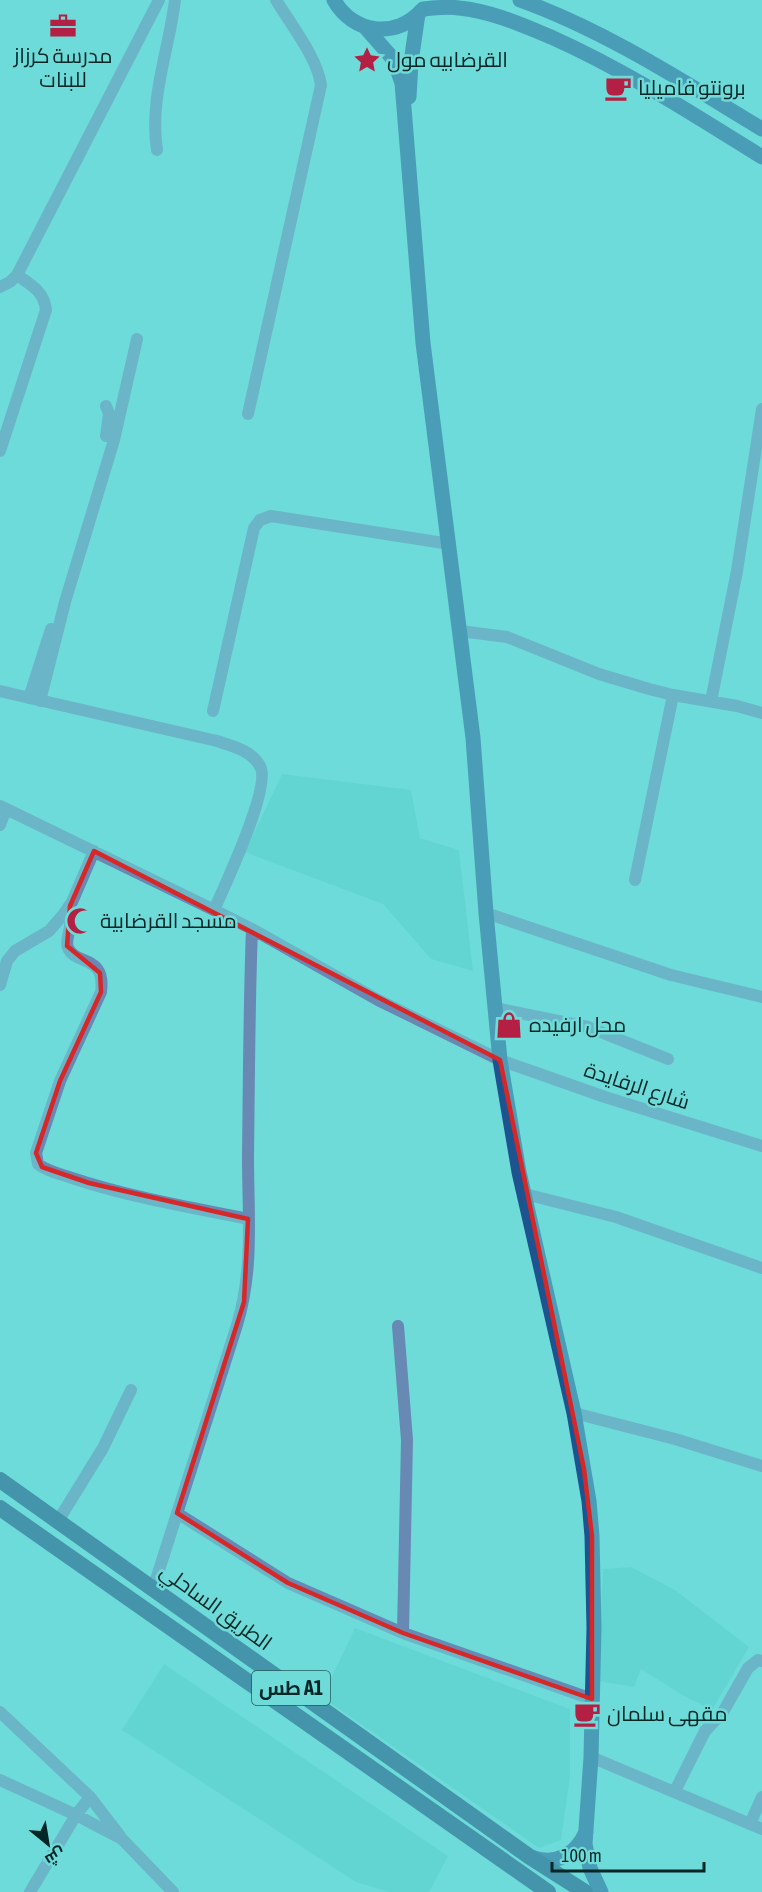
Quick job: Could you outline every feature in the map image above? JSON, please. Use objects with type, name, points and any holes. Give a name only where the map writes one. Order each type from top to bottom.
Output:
[{"type":"highway","name":"الطريق الساحلي","points":[[0,1480],[530,1857],[585,1892]]},
{"type":"highway","name":"الطريق الساحلي","points":[[0,1508],[548,1892]]},
{"type":"main road","points":[[334,0],[347,18],[374,30],[390,29],[405,24],[423,8],[458,7],[478,11],[534,30],[638,80],[762,156]]},
{"type":"main road","points":[[520,0],[600,34],[648,60],[762,129]]},
{"type":"main road","points":[[407,136],[411,62],[423,8]]},
{"type":"main road","points":[[366,28],[389,53],[402,83],[423,343],[474,749],[500,1060],[513,1139],[574,1413],[586,1479],[592,1536],[594,1628],[591,1757],[585,1844],[590,1869],[601,1892]]},
{"type":"main road","points":[[530,1857],[553,1861],[567,1856],[579,1845],[586,1832]]},
{"type":"street","points":[[0,287],[10,282],[16,275],[159,0]]},
{"type":"street","points":[[157,150],[155,117],[157,94],[175,0]]},
{"type":"street","points":[[248,414],[321,85],[319,73],[312,59],[276,0]]},
{"type":"street","points":[[0,451],[46,310],[40,291],[16,275]]},
{"type":"street","points":[[34,699],[114,440],[137,339]]},
{"type":"street","points":[[34,699],[103,449],[109,421],[106,406]]},
{"type":"street","points":[[711,701],[737,571],[762,409]]},
{"type":"street","points":[[213,711],[254,528],[260,520],[271,516],[450,544]]},
{"type":"street","points":[[460,631],[507,637],[599,674],[673,695],[762,713]]},
{"type":"street","points":[[0,692],[217,741],[242,749],[255,759],[262,768],[263,779],[259,794],[248,828],[214,910]]},
{"type":"street","points":[[635,880],[673,695]]},
{"type":"street","points":[[0,825],[3,807]]},
{"type":"street","name":"شارع الرفايدة","points":[[3,807],[252,929],[378,1000],[500,1060],[605,1097],[762,1146]]},
{"type":"street","points":[[0,985],[7,961],[15,951],[49,931],[70,906],[93,851]]},
{"type":"street","points":[[70,906],[67,946],[73,954],[93,965],[100,973],[101,992],[60,1081],[36,1153],[38,1164],[47,1170],[88,1184],[248,1219]]},
{"type":"street","points":[[486,913],[671,975],[762,997]]},
{"type":"street","points":[[153,1589],[244,1302],[249,1264],[249,1031],[252,929]]},
{"type":"street","points":[[495,1008],[588,1027],[668,1059]]},
{"type":"street","points":[[525,1194],[616,1217],[762,1268]]},
{"type":"street","points":[[398,1326],[407,1440],[403,1633]]},
{"type":"street","points":[[58,1521],[104,1448],[131,1390]]},
{"type":"street","points":[[574,1413],[675,1438],[762,1466]]},
{"type":"street","points":[[177,1513],[288,1582],[403,1633],[592,1699]]},
{"type":"street","points":[[675,1791],[705,1731],[723,1712],[748,1668],[758,1660],[762,1660]]},
{"type":"street","points":[[0,1712],[90,1797],[122,1839],[173,1892]]},
{"type":"street","points":[[591,1757],[756,1827],[762,1797]]},
{"type":"street","points":[[0,1780],[122,1839]]},
{"type":"street","points":[[30,1892],[76,1815],[90,1797]]},
{"type":"highlighted area","points":[[94,851],[500,1060],[584,1469],[592,1536],[592,1699],[403,1633],[288,1583],[177,1513],[244,1302],[248,1219],[89,1183],[42,1167],[36,1153],[60,1081],[101,992],[100,973],[67,946],[70,906]]},
{"type":"shaded area","points":[[282,774],[411,790],[420,838],[459,850],[473,971],[431,959],[383,904],[245,852]]},
{"type":"shaded area","points":[[631,1567],[675,1590],[749,1647],[712,1710],[684,1696],[641,1669],[634,1687],[598,1681],[603,1569]]},
{"type":"shaded area","points":[[355,1628],[570,1709],[570,1777],[561,1840],[539,1848],[322,1697]]},
{"type":"shaded area","points":[[164,1664],[448,1856],[429,1892],[389,1892],[356,1882],[122,1730]]},
{"type":"place","name":"مدرسة كرزاز للبنات","points":[[63,26]]},
{"type":"place","name":"القرضابيه مول","points":[[367,60]]},
{"type":"place","name":"برونتو فاميليا","points":[[618,88]]},
{"type":"place","name":"مسجد القرضابية","points":[[80,921]]},
{"type":"place","name":"محل ارفيده","points":[[509,1025]]},
{"type":"place","name":"مقهى سلمان","points":[[587,1714]]}]
